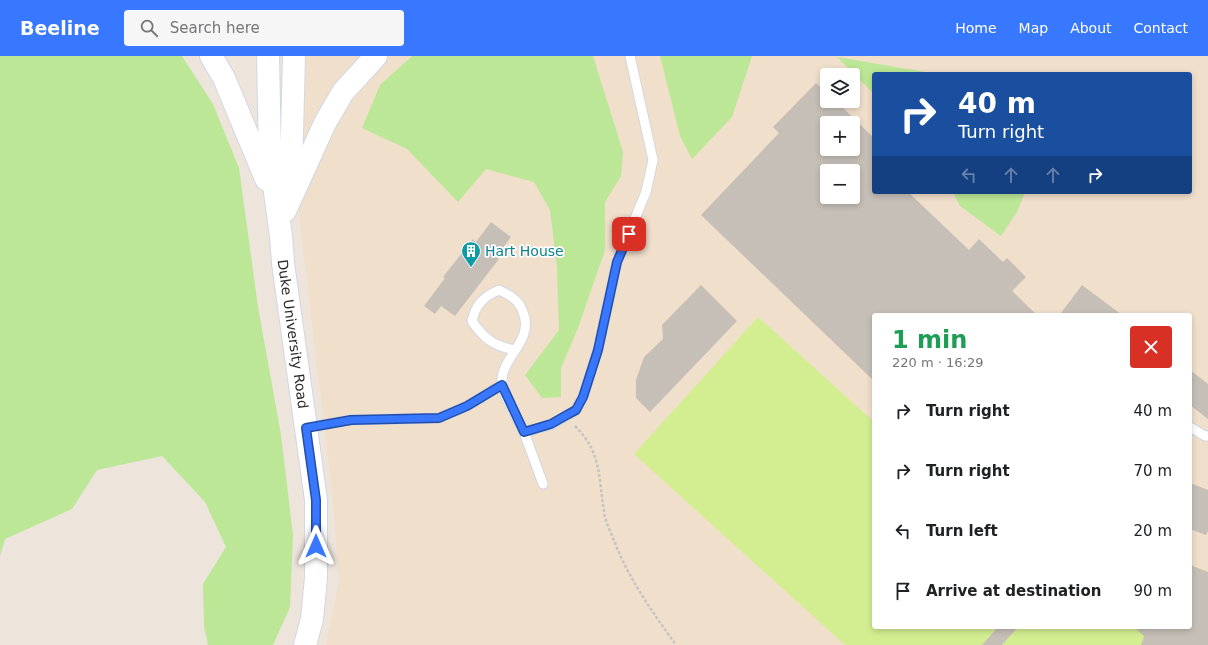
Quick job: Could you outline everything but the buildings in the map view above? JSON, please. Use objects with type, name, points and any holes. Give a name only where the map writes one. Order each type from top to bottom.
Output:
[{"type":"main road","points":[[211,56],[228,85],[281,208]]},
{"type":"main road","name":"Duke University Road","points":[[268,56],[270,156],[281,208],[283,263],[316,500],[316,578],[312,619],[305,645]]},
{"type":"main road","name":"Duke University Road","points":[[281,208],[291,172],[294,56]]},
{"type":"main road","points":[[281,208],[325,123],[343,92],[376,56]]},
{"type":"lane","points":[[524,432],[551,424],[576,410],[583,397],[598,350],[617,262],[646,192],[653,160],[630,56]]},
{"type":"lane","points":[[515,350],[498,347],[480,333],[472,321],[475,308],[488,295],[499,290],[515,298],[523,309],[527,324],[525,333],[515,350],[504,368],[502,385],[524,432],[543,484]]},
{"type":"lane","points":[[306,428],[351,420],[439,418],[467,406],[502,385]]},
{"type":"lane","points":[[1192,428],[1204,436],[1208,436]]},
{"type":"path","points":[[565,416],[590,442],[596,454],[604,513],[615,544],[643,597],[676,645]]},
{"type":"shaded area","points":[[293,56],[1208,56],[1208,645],[326,645],[339,582],[332,491],[300,223],[295,161]]},
{"type":"green space","points":[[0,56],[182,56],[213,104],[239,168],[258,307],[281,435],[293,535],[290,607],[273,645],[208,645],[204,626],[203,584],[226,547],[205,502],[162,456],[97,470],[72,509],[5,539],[0,556]]},
{"type":"green space","points":[[412,56],[593,56],[623,152],[621,176],[605,202],[605,250],[578,328],[561,368],[561,397],[542,398],[525,375],[559,330],[557,267],[550,210],[534,182],[486,169],[458,202],[407,149],[362,128],[380,85]]},
{"type":"green space","points":[[660,56],[752,56],[732,117],[692,159],[680,136]]},
{"type":"green space","points":[[837,57],[925,72],[872,72],[872,92],[860,80],[860,68],[848,68]]},
{"type":"green space","points":[[954,194],[1024,194],[1017,212],[1001,236],[960,206]]},
{"type":"green space","points":[[758,317],[872,420],[872,629],[996,629],[982,645],[845,645],[634,454]]},
{"type":"green space","points":[[1192,566],[1208,572],[1208,645],[1002,645],[1016,629],[1192,629]]},
{"type":"place","name":"Hart House","points":[[471,268]]},
{"type":"route","points":[[316,546],[316,500],[306,428],[351,420],[427,420],[439,418],[467,406],[483,395],[502,385],[524,432],[551,424],[576,410],[583,397],[598,350],[617,262],[629,234]]}]
